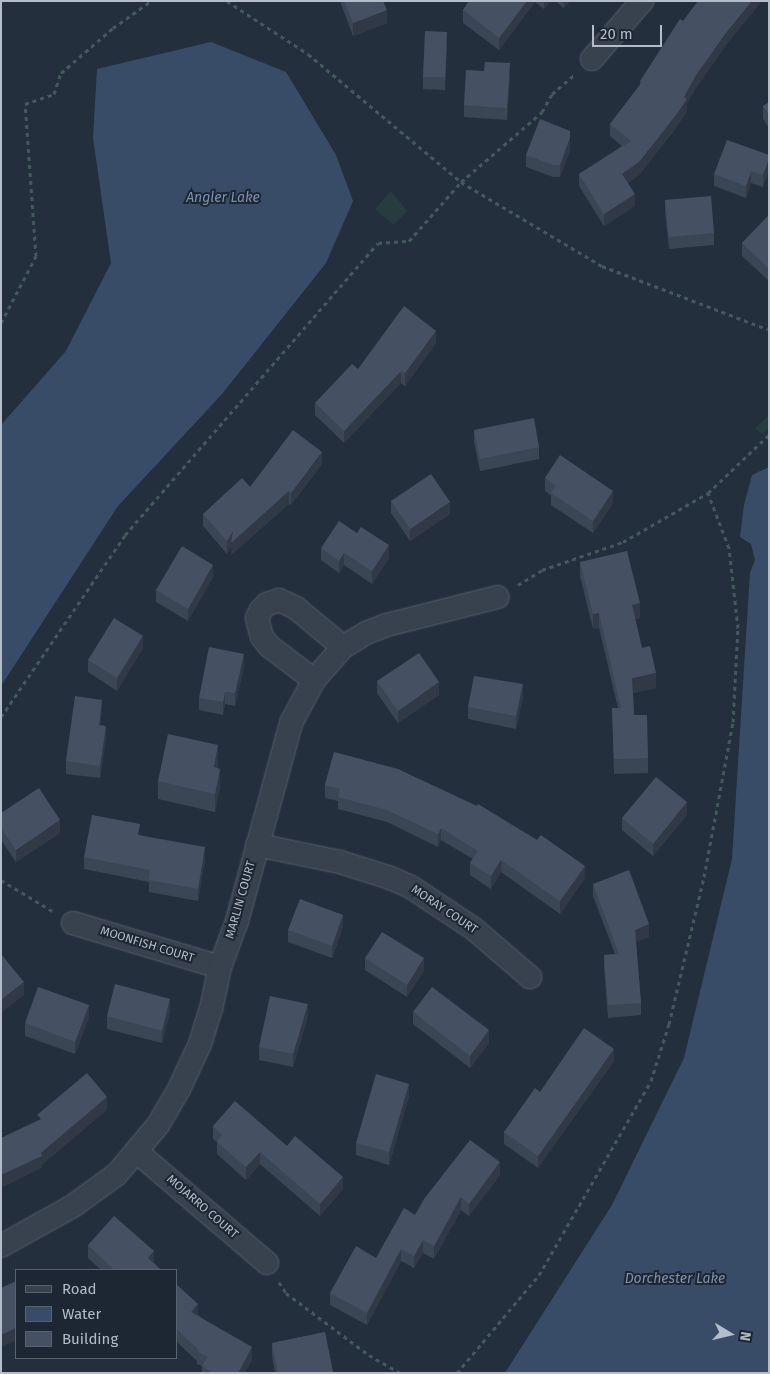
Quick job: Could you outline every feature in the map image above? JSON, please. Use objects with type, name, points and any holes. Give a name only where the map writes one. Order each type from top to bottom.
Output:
[{"type":"street","points":[[592,60],[642,1]]},
{"type":"street","name":"MARLIN COURT","points":[[1,1246],[96,1191],[117,1174],[158,1125],[179,1089],[200,1044],[220,967],[237,920],[291,722],[314,680],[343,647],[366,633],[387,625],[498,597]]},
{"type":"street","points":[[314,680],[269,646],[262,637],[258,618],[261,610],[267,604],[279,600],[296,608],[343,647]]},
{"type":"street","name":"MORAY COURT","points":[[257,845],[340,862],[388,877],[411,887],[474,930],[530,977]]},
{"type":"street","name":"MOONFISH COURT","points":[[74,923],[220,967]]},
{"type":"street","name":"MOJARRO COURT","points":[[137,1152],[267,1263]]},
{"type":"path","points":[[1,323],[36,256],[26,104],[54,94],[61,73],[113,28],[151,1]]},
{"type":"path","points":[[227,1],[308,54],[461,182],[602,266],[768,328],[769,334]]},
{"type":"path","points":[[1,717],[125,535],[378,243],[408,241],[461,182],[542,112],[552,94],[592,60]]},
{"type":"path","points":[[498,597],[542,570],[623,542],[708,493],[769,435]]},
{"type":"path","points":[[457,1373],[539,1275],[652,1081],[669,1024],[704,877],[733,722],[738,628],[729,548],[708,493]]},
{"type":"path","points":[[1,880],[74,923]]},
{"type":"path","points":[[267,1263],[286,1292],[369,1355],[400,1373]]},
{"type":"green space","points":[[391,191],[407,211],[394,225],[375,209]]},
{"type":"green space","points":[[769,415],[769,428],[763,434],[755,429]]},
{"type":"water","name":"Angler Lake","points":[[211,42],[286,72],[336,155],[353,201],[326,263],[222,394],[118,506],[1,686],[1,425],[66,351],[111,263],[93,138],[97,69]]},
{"type":"water","name":"Dorchester Lake","points":[[769,467],[769,1373],[505,1373],[612,1205],[684,1058],[732,859],[750,573],[755,560],[751,544],[740,537],[744,505],[752,475]]},
{"type":"building","points":[[344,1],[383,1],[387,10],[353,23]]},
{"type":"building","points":[[469,1],[527,1],[499,38],[463,10]]},
{"type":"building","points":[[698,1],[752,1],[696,75],[684,97],[687,99],[676,115],[639,162],[622,174],[635,194],[604,214],[579,174],[631,141],[610,124],[642,82],[640,81],[680,19],[683,21]]},
{"type":"building","points":[[425,31],[447,32],[445,77],[423,77]]},
{"type":"building","points":[[485,62],[510,63],[507,108],[464,105],[466,70],[484,71]]},
{"type":"building","points":[[769,102],[769,115],[763,106]]},
{"type":"building","points":[[540,119],[570,131],[570,138],[560,165],[553,165],[526,155]]},
{"type":"building","points":[[727,140],[769,155],[763,175],[751,171],[746,186],[714,174]]},
{"type":"building","points":[[711,196],[714,233],[669,237],[665,200]]},
{"type":"building","points":[[769,215],[769,268],[768,268],[742,243]]},
{"type":"building","points":[[404,306],[436,331],[405,373],[401,371],[344,431],[315,403],[352,364],[358,369]]},
{"type":"building","points":[[534,418],[539,447],[480,459],[474,430]]},
{"type":"building","points":[[293,430],[322,452],[291,493],[289,491],[231,543],[233,531],[227,541],[203,514],[242,478],[250,487]]},
{"type":"building","points":[[560,455],[613,491],[593,521],[551,493],[556,486],[545,478]]},
{"type":"building","points":[[431,474],[450,502],[410,529],[391,501]]},
{"type":"building","points":[[339,521],[357,533],[361,527],[389,545],[372,571],[344,553],[339,561],[321,548]]},
{"type":"building","points":[[182,546],[213,565],[188,609],[156,590]]},
{"type":"building","points":[[627,551],[640,603],[632,605],[642,648],[650,646],[656,673],[632,678],[634,715],[647,715],[648,758],[614,759],[612,708],[621,708],[599,613],[593,614],[580,562]]},
{"type":"building","points":[[114,618],[143,636],[117,678],[88,660]]},
{"type":"building","points":[[209,647],[244,654],[235,693],[225,692],[223,702],[199,698]]},
{"type":"building","points":[[419,653],[439,682],[398,711],[377,681]]},
{"type":"building","points":[[474,676],[523,684],[516,716],[468,707]]},
{"type":"building","points":[[75,696],[102,700],[99,725],[106,726],[100,766],[66,761]]},
{"type":"building","points":[[168,734],[218,745],[214,767],[220,769],[215,794],[158,781]]},
{"type":"building","points":[[334,752],[398,769],[477,806],[478,804],[537,840],[541,835],[585,866],[560,901],[501,860],[491,876],[470,863],[478,851],[441,828],[438,834],[387,810],[338,797],[340,789],[325,785]]},
{"type":"building","points":[[656,777],[687,802],[653,844],[622,818]]},
{"type":"building","points":[[39,788],[60,820],[16,850],[1,828],[1,813]]},
{"type":"building","points":[[92,815],[140,824],[138,835],[205,847],[198,889],[149,880],[150,870],[84,857]]},
{"type":"building","points":[[629,870],[649,924],[635,930],[641,1003],[608,1005],[604,955],[619,954],[593,884]]},
{"type":"building","points":[[300,899],[343,915],[332,946],[288,930]]},
{"type":"building","points":[[382,932],[424,958],[407,985],[365,958]]},
{"type":"building","points":[[1,954],[24,982],[1,1000]]},
{"type":"building","points":[[115,984],[170,999],[162,1031],[107,1016]]},
{"type":"building","points":[[38,987],[89,1005],[75,1042],[25,1023]]},
{"type":"building","points":[[432,987],[489,1030],[470,1056],[413,1012]]},
{"type":"building","points":[[270,996],[308,1004],[293,1054],[259,1047]]},
{"type":"building","points":[[584,1028],[614,1049],[538,1156],[504,1132],[535,1088],[540,1092]]},
{"type":"building","points":[[87,1073],[107,1097],[41,1153],[42,1156],[1,1175],[1,1138],[41,1119],[37,1115]]},
{"type":"building","points":[[376,1074],[409,1084],[389,1152],[356,1143]]},
{"type":"building","points":[[235,1101],[287,1146],[295,1136],[343,1177],[320,1204],[260,1152],[246,1167],[217,1142],[222,1135],[213,1126]]},
{"type":"building","points":[[470,1140],[500,1162],[469,1204],[461,1197],[434,1246],[423,1240],[414,1256],[401,1249],[367,1313],[330,1293],[356,1246],[376,1258],[404,1208],[415,1215],[424,1199]]},
{"type":"building","points":[[114,1216],[154,1251],[148,1258],[160,1269],[113,1269],[88,1245]]},
{"type":"building","points":[[15,1281],[15,1328],[1,1335],[1,1288]]},
{"type":"building","points":[[178,1286],[198,1304],[191,1312],[252,1347],[238,1373],[213,1373],[202,1366],[208,1357],[197,1351],[198,1349],[178,1331]]},
{"type":"building","points":[[325,1332],[333,1372],[278,1373],[272,1343]]}]
